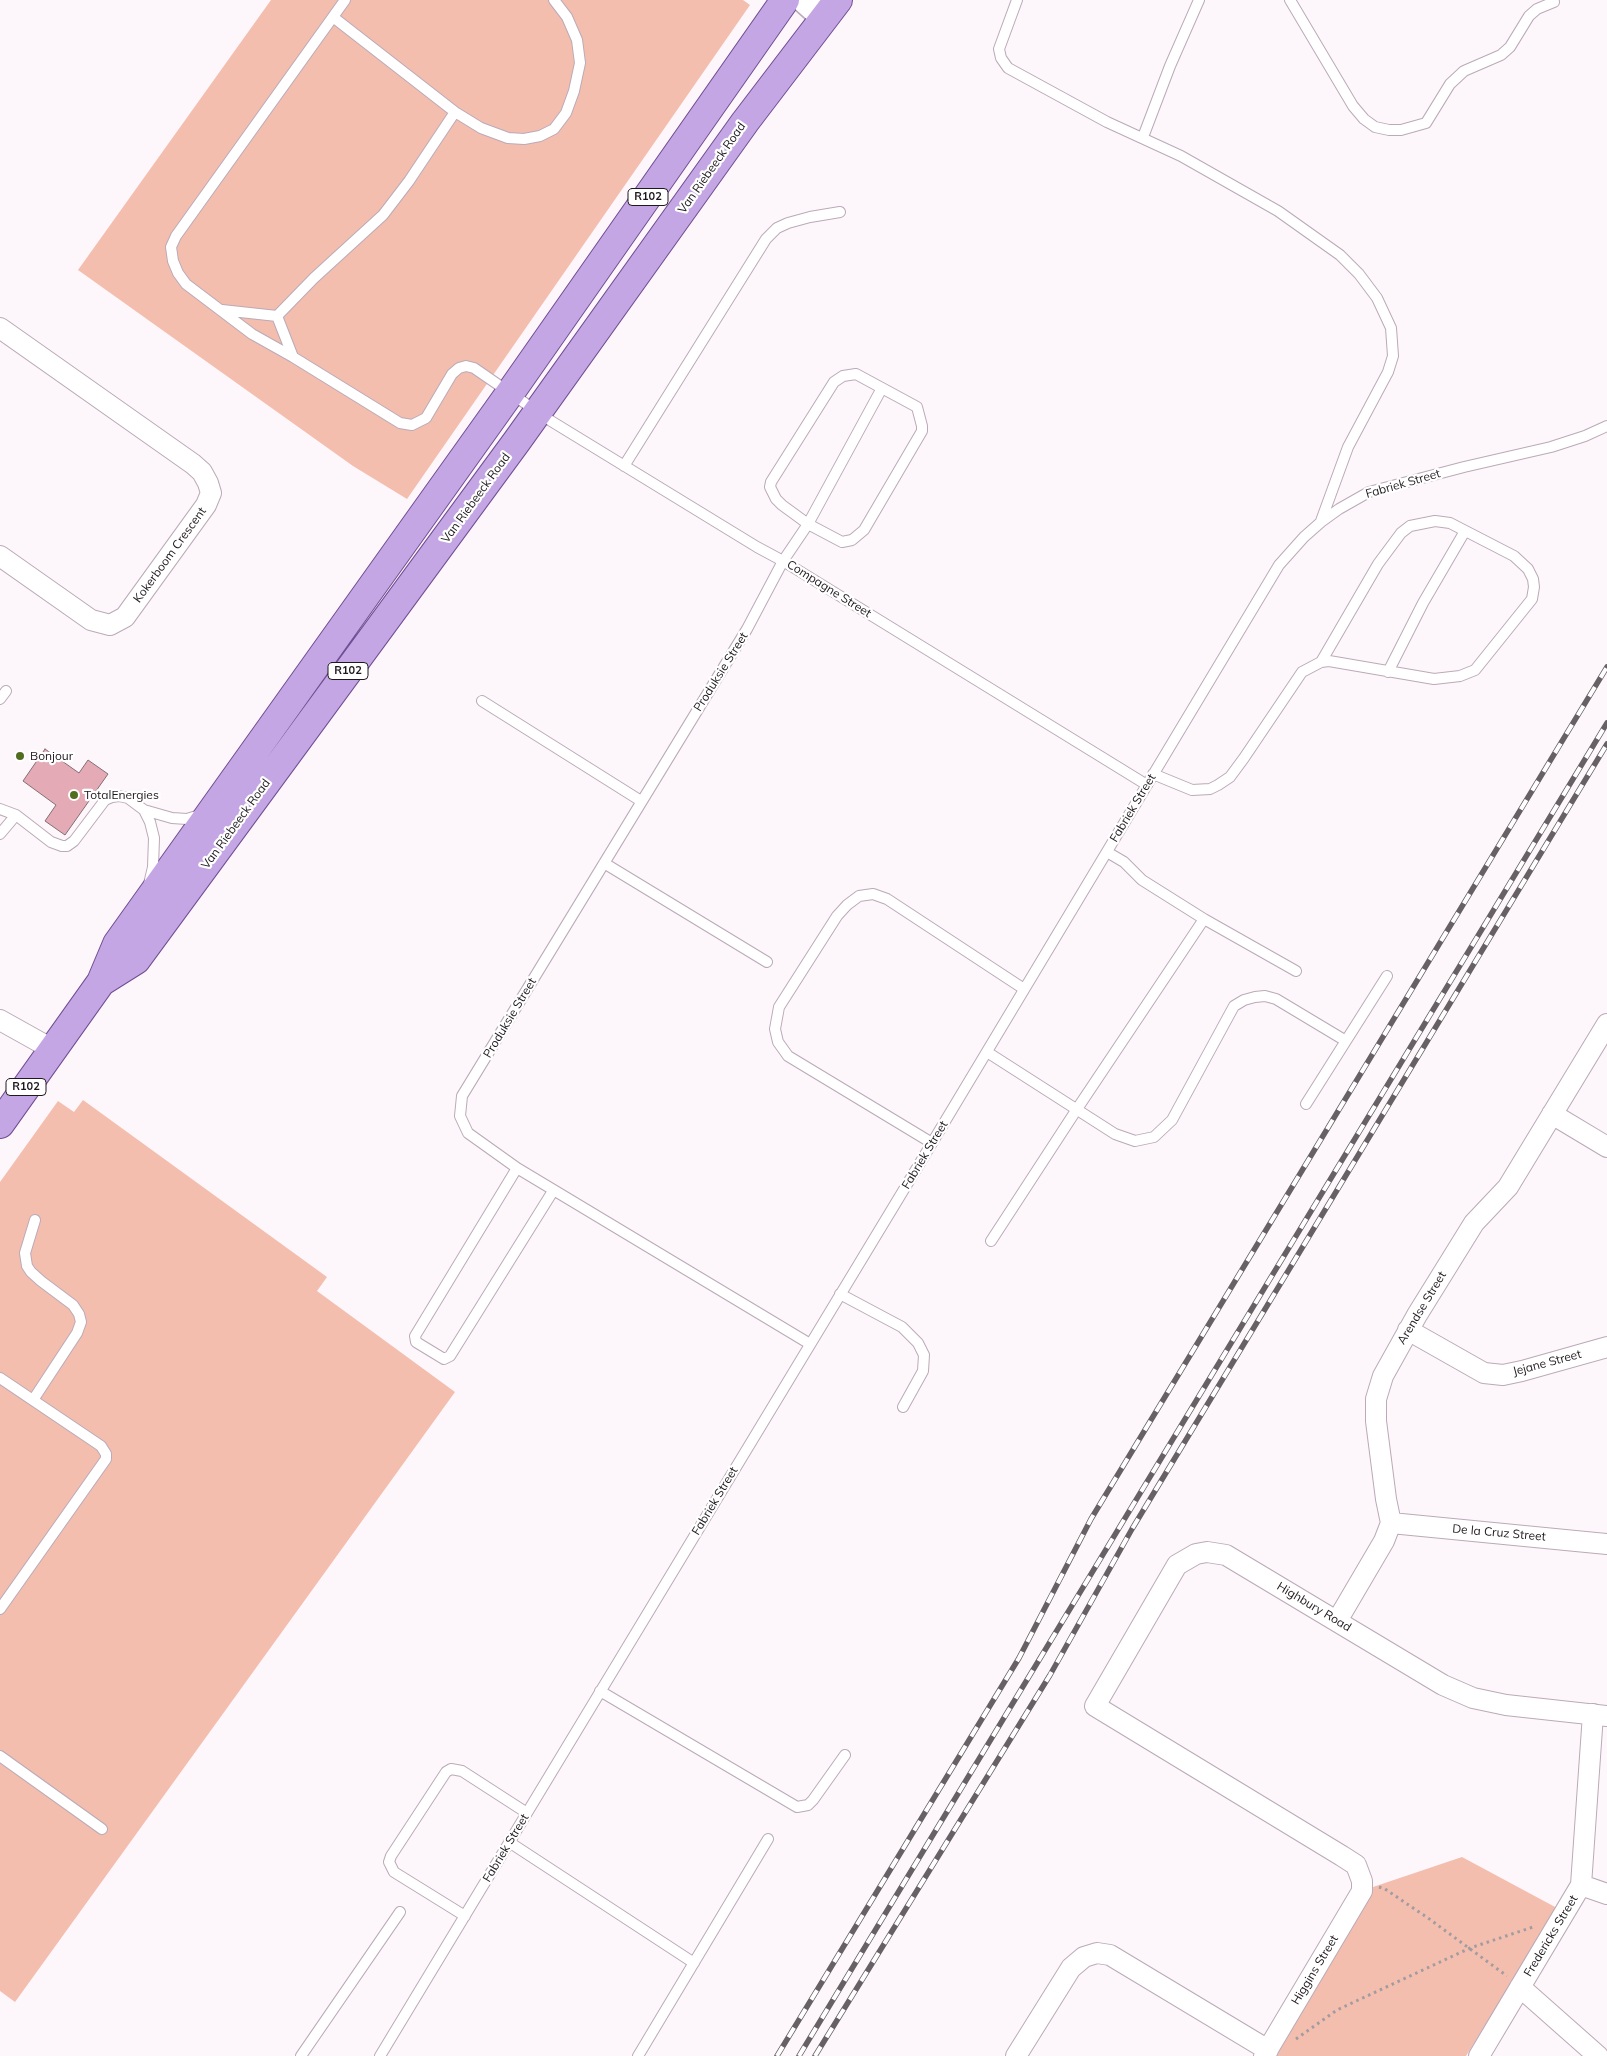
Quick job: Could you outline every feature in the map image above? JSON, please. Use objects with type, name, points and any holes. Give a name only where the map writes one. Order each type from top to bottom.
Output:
[{"type":"main road","name":"Van Riebeeck Road","points":[[0,1124],[101,982],[117,944],[510,393],[785,0]]},
{"type":"main road","name":"Van Riebeeck Road","points":[[101,982],[136,960],[538,412],[745,122],[831,9]]},
{"type":"street","points":[[804,0],[831,9]]},
{"type":"street","name":"Kokerboom Crescent","points":[[0,328],[193,464],[202,472],[211,493],[206,505],[125,617],[110,625],[91,620],[0,556]]},
{"type":"street","points":[[0,1020],[52,1049]]},
{"type":"street","name":"Arendse Street","points":[[1392,1523],[1386,1499],[1376,1421],[1376,1404],[1383,1376],[1408,1330],[1474,1224],[1508,1187],[1607,1024]]},
{"type":"street","points":[[1552,1114],[1607,1147]]},
{"type":"street","name":"Jejane Street","points":[[1408,1330],[1484,1373],[1504,1375],[1607,1347]]},
{"type":"street","points":[[1337,1621],[1384,1541],[1392,1523]]},
{"type":"street","name":"De la Cruz Street","points":[[1392,1523],[1607,1544]]},
{"type":"street","name":"Highbury Road","points":[[1095,1706],[1177,1565],[1196,1554],[1216,1552],[1230,1557],[1443,1685],[1473,1698],[1506,1706],[1600,1715]]},
{"type":"street","name":"Higgins Street","points":[[1095,1706],[1342,1856],[1356,1866],[1360,1874],[1362,1891],[1266,2053]]},
{"type":"street","name":"Fredericks Street","points":[[1479,2056],[1581,1885],[1600,1715]]},
{"type":"street","points":[[1581,1885],[1607,1894]]},
{"type":"street","points":[[1016,2056],[1071,1968],[1084,1957],[1097,1953],[1110,1955],[1266,2053]]},
{"type":"street","points":[[1520,1987],[1598,2056]]},
{"type":"lane","points":[[293,357],[252,334],[186,284],[178,273],[173,261],[171,247],[176,236],[344,0]]},
{"type":"lane","points":[[333,17],[456,112],[481,128],[508,138],[524,139],[540,136],[554,129],[566,113],[574,91],[580,63],[577,40],[568,17],[554,0]]},
{"type":"lane","points":[[1017,0],[999,49],[1001,58],[1008,68],[1108,122],[1181,156],[1286,216],[1340,255],[1359,274],[1384,311],[1393,339],[1393,356],[1388,372],[1348,447],[1321,522]]},
{"type":"lane","points":[[1143,137],[1170,66],[1199,0]]},
{"type":"lane","points":[[1290,0],[1353,106],[1364,119],[1375,127],[1389,130],[1401,130],[1426,124],[1450,84],[1464,71],[1501,55],[1510,47],[1529,16],[1554,2]]},
{"type":"lane","points":[[277,316],[314,278],[383,215],[409,181],[456,112]]},
{"type":"lane","points":[[624,466],[766,239],[777,228],[788,223],[840,212]]},
{"type":"lane","points":[[222,310],[277,316]]},
{"type":"lane","points":[[277,316],[293,357]]},
{"type":"lane","name":"Compagne Street","points":[[293,357],[400,424],[412,425],[426,418],[452,374],[458,368],[466,366],[474,368],[538,412],[624,466],[783,561],[1146,785]]},
{"type":"lane","points":[[856,374],[917,407],[922,419],[922,431],[864,530],[857,537],[842,542],[808,524],[776,499],[770,487],[771,482],[834,382],[843,376],[856,374]]},
{"type":"lane","name":"Produksie Street","points":[[810,1344],[517,1168],[468,1134],[460,1116],[462,1096],[747,629],[783,561],[808,524],[882,388]]},
{"type":"lane","name":"Fabriek Street","points":[[380,2056],[987,1052],[1279,564],[1304,536],[1321,522],[1369,492],[1551,447],[1585,436],[1607,426]]},
{"type":"lane","points":[[1153,774],[1192,790],[1210,789],[1218,785],[1230,777],[1302,672],[1321,662],[1329,661],[1434,679],[1460,676],[1475,670],[1532,599],[1534,586],[1528,569],[1514,556],[1450,523],[1435,521],[1410,526],[1401,533],[1378,564],[1321,662]]},
{"type":"lane","points":[[1388,672],[1423,603],[1465,531]]},
{"type":"lane","points":[[482,701],[641,801]]},
{"type":"lane","points":[[0,809],[16,815],[51,842],[62,846],[67,846],[74,841],[105,800],[112,797],[128,798],[144,810],[172,818],[187,819],[212,811]]},
{"type":"lane","points":[[144,810],[150,822],[154,838],[153,867],[147,902]]},
{"type":"lane","points":[[0,834],[16,815]]},
{"type":"lane","points":[[1106,852],[1124,862],[1142,880],[1204,919],[1296,971]]},
{"type":"lane","points":[[604,863],[768,962]]},
{"type":"lane","points":[[932,1143],[788,1056],[778,1042],[775,1029],[780,1007],[837,916],[859,896],[873,894],[887,899],[1024,990]]},
{"type":"lane","points":[[991,1241],[1204,919]]},
{"type":"lane","points":[[1306,1104],[1387,976]]},
{"type":"lane","points":[[987,1052],[1115,1134],[1135,1141],[1154,1137],[1172,1120],[1234,1006],[1255,997],[1265,996],[1276,999],[1346,1041]]},
{"type":"lane","points":[[517,1168],[415,1336],[416,1342],[444,1359],[450,1356],[553,1191]]},
{"type":"lane","points":[[33,1400],[77,1333],[81,1322],[79,1314],[73,1305],[31,1272],[27,1266],[25,1253],[34,1220]]},
{"type":"lane","points":[[840,1294],[902,1327],[918,1343],[924,1355],[924,1371],[903,1407]]},
{"type":"lane","points":[[0,1378],[101,1446],[106,1454],[106,1459],[0,1609]]},
{"type":"lane","points":[[600,1691],[797,1807],[808,1805],[813,1800],[845,1755]]},
{"type":"lane","points":[[0,1756],[102,1829]]},
{"type":"lane","points":[[465,1916],[394,1872],[389,1862],[391,1856],[446,1772],[451,1769],[462,1771],[527,1813]]},
{"type":"lane","points":[[638,2056],[768,1839]]},
{"type":"lane","points":[[509,1842],[694,1963]]},
{"type":"lane","points":[[301,2056],[400,1912]]},
{"type":"path","points":[[1385,1889],[1470,1948],[1520,1987]]},
{"type":"path","points":[[1266,2053],[1292,2042],[1337,2010],[1470,1948],[1547,1922],[1558,1924]]},
{"type":"shaded area","points":[[271,0],[743,0],[750,5],[407,499],[353,466],[78,270]]},
{"type":"shaded area","points":[[83,1100],[327,1277],[317,1291],[455,1392],[15,2002],[0,1991],[0,1182],[58,1101],[74,1112]]},
{"type":"shaded area","points":[[1462,1857],[1557,1908],[1466,2056],[1274,2056],[1368,1900],[1373,1887]]},
{"type":"building","points":[[45,749],[79,773],[88,760],[108,774],[65,835],[45,821],[56,805],[23,781]]},
{"type":"railway","points":[[777,2056],[1019,1658],[1091,1519],[1607,667]]},
{"type":"railway","points":[[799,2056],[1607,723]]},
{"type":"railway","points":[[815,2056],[1050,1675],[1132,1529],[1607,744]]},
{"type":"place","name":"Bonjour","points":[[20,756]]},
{"type":"place","name":"TotalEnergies","points":[[74,795]]}]
